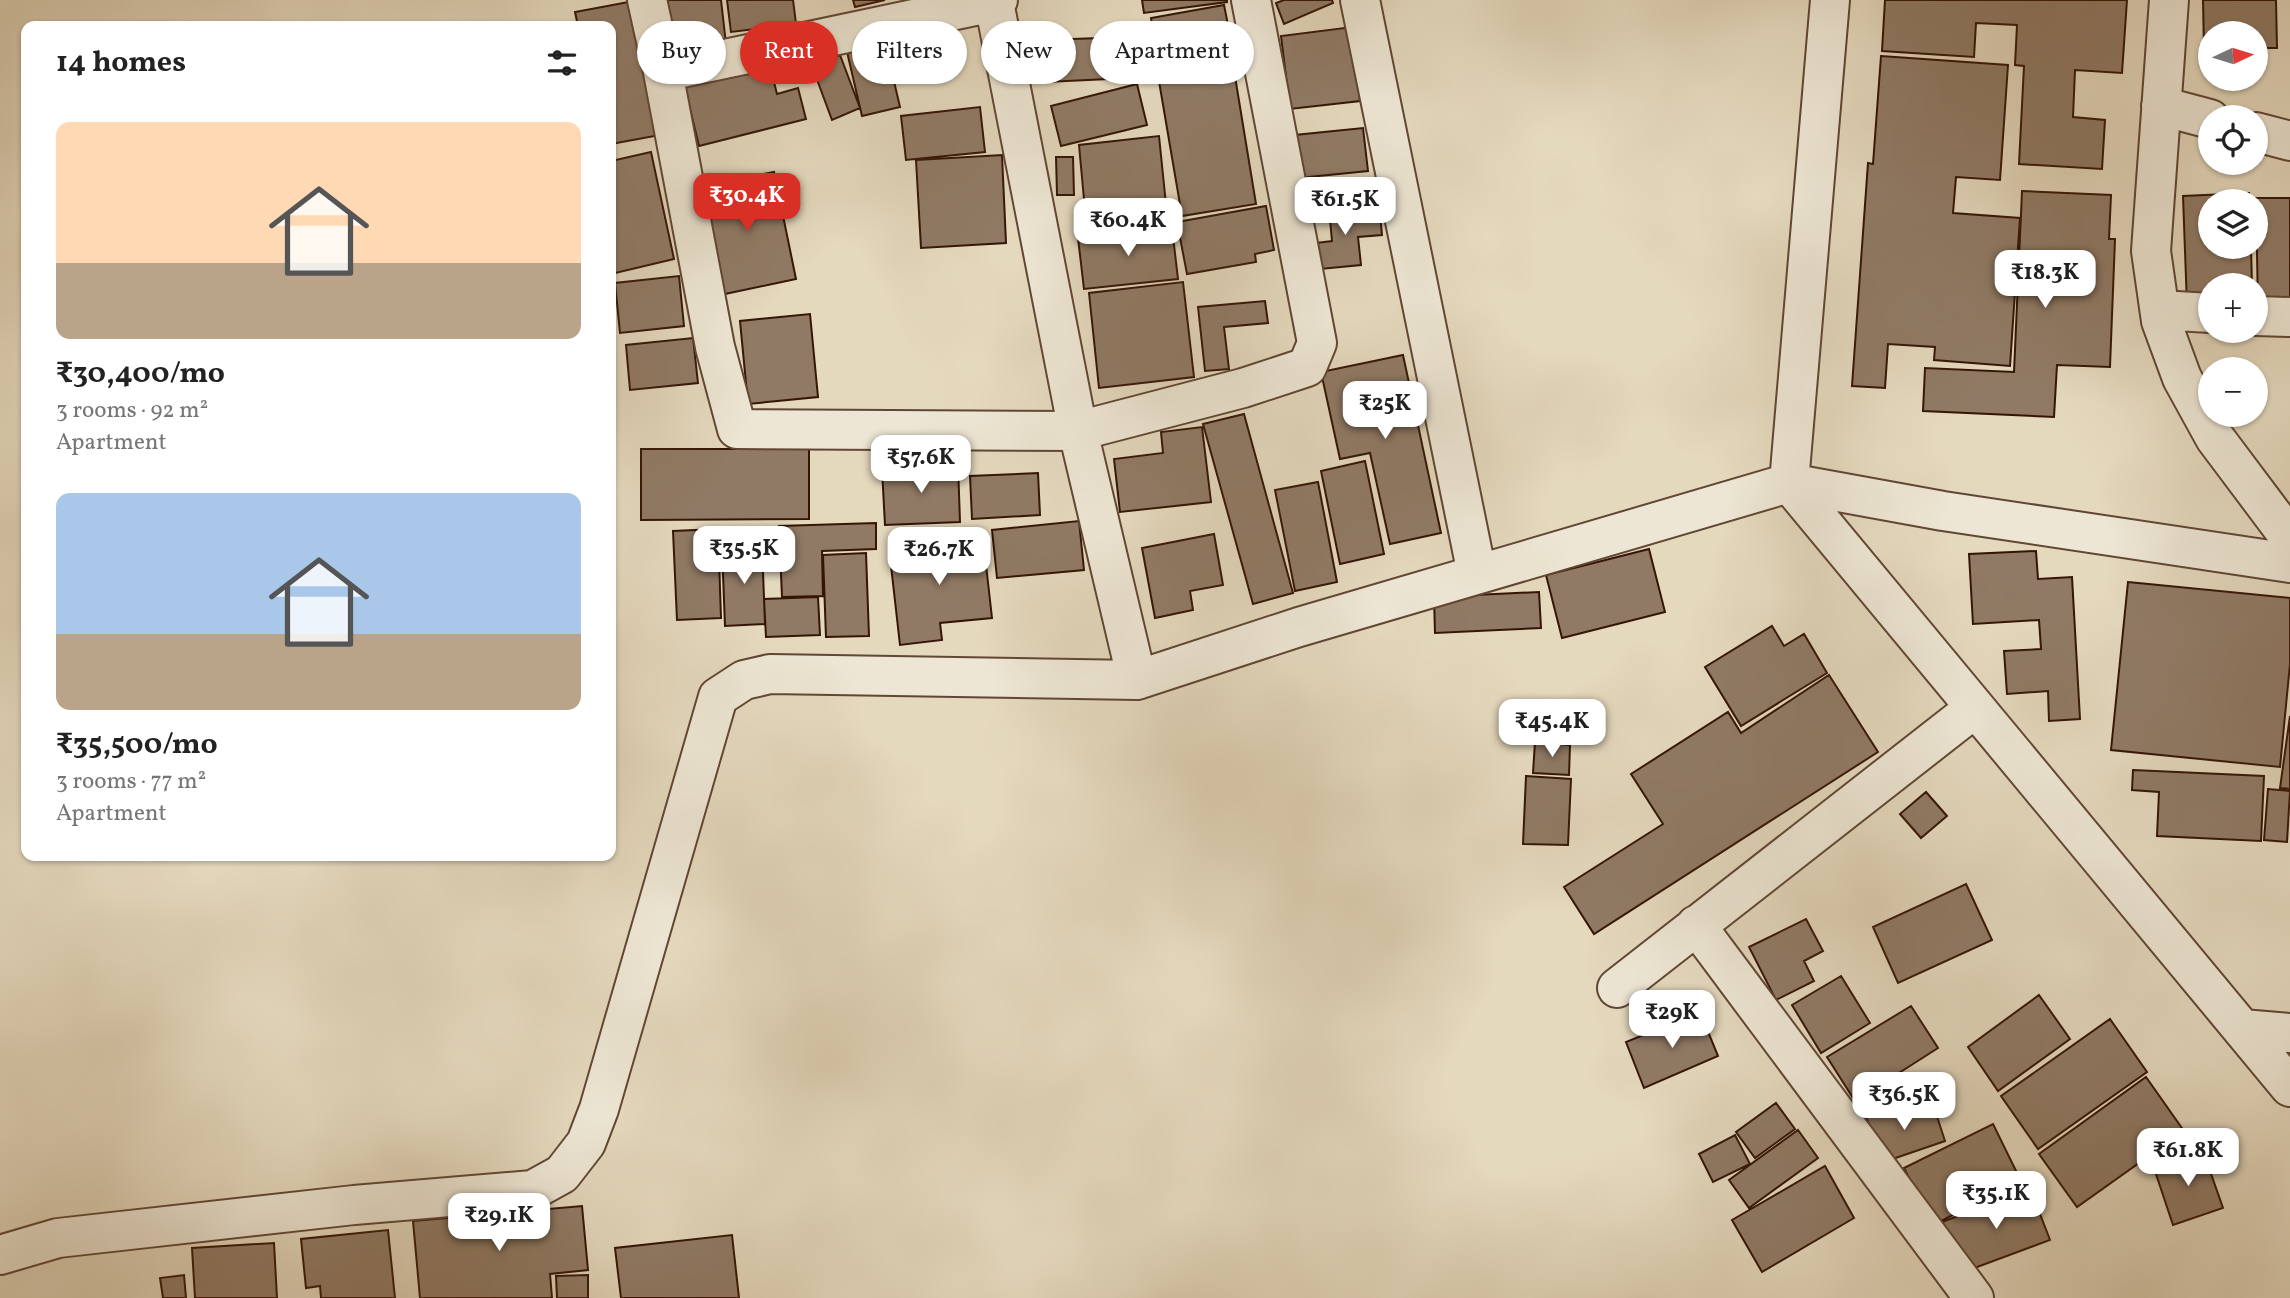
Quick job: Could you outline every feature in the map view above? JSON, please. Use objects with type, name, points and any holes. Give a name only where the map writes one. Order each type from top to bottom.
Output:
[{"type":"street","points":[[647,0],[652,21]]},
{"type":"street","points":[[665,84],[715,347],[737,429],[1078,431],[1307,368],[1317,343],[1251,0]]},
{"type":"street","points":[[1360,0],[1477,575]]},
{"type":"street","points":[[1830,0],[1789,483],[2290,1087]]},
{"type":"street","points":[[2169,0],[2151,251],[2161,321],[2182,379],[2215,438],[2290,538]]},
{"type":"street","points":[[726,59],[996,1],[1078,431],[1137,680]]},
{"type":"street","points":[[2161,106],[2198,116]]},
{"type":"street","points":[[2268,135],[2290,141]]},
{"type":"street","points":[[2160,310],[2198,312]]},
{"type":"street","points":[[2268,316],[2290,317]]},
{"type":"street","points":[[0,1255],[58,1238],[354,1205],[533,1190],[562,1174],[586,1143],[599,1108],[718,696],[744,680],[770,674],[1137,680],[1300,627],[1789,483],[1943,511],[2290,563]]},
{"type":"street","points":[[1617,988],[1975,708]]},
{"type":"street","points":[[1696,925],[1974,1298]]},
{"type":"street","points":[[2242,1029],[2290,1033]]},
{"type":"building","points":[[658,0],[721,0],[723,21],[660,21]]},
{"type":"building","points":[[727,0],[793,0],[796,21],[740,21],[740,31],[731,32]]},
{"type":"building","points":[[853,0],[885,0],[855,7]]},
{"type":"building","points":[[1142,0],[1227,0],[1227,2],[1144,13]]},
{"type":"building","points":[[1284,0],[1332,0],[1333,3],[1284,24],[1276,3]]},
{"type":"building","points":[[1885,0],[2127,0],[2122,73],[2075,70],[2073,117],[2105,120],[2102,169],[2019,164],[2024,66],[2015,65],[2017,25],[1976,23],[1974,57],[1882,51]]},
{"type":"building","points":[[2203,0],[2276,0],[2277,48],[2268,48],[2268,21],[2203,21]]},
{"type":"building","points":[[634,1],[638,21],[637,84],[650,84],[660,135],[616,143],[616,21],[577,21],[575,12]]},
{"type":"building","points":[[1224,5],[1227,21],[1151,21],[1151,18]]},
{"type":"building","points":[[1352,27],[1360,101],[1290,109],[1281,36]]},
{"type":"building","points":[[852,37],[852,73],[844,39]]},
{"type":"building","points":[[1090,38],[1090,80],[1076,81],[1076,39]]},
{"type":"building","points":[[840,55],[860,108],[832,120],[819,84],[838,84]]},
{"type":"building","points":[[1881,56],[2008,65],[2000,180],[1956,177],[1953,213],[2020,218],[2010,366],[1934,360],[1935,347],[1888,344],[1885,388],[1852,386],[1868,163],[1873,164]]},
{"type":"building","points":[[740,70],[740,84],[774,84],[777,94],[798,88],[806,119],[699,146],[684,84],[726,84],[726,73]]},
{"type":"building","points":[[855,84],[895,84],[900,107],[862,116]]},
{"type":"building","points":[[1137,84],[1147,125],[1061,146],[1051,106]]},
{"type":"building","points":[[1159,84],[1236,84],[1256,204],[1182,216]]},
{"type":"building","points":[[980,107],[985,152],[906,160],[901,116]]},
{"type":"building","points":[[1363,128],[1368,171],[1299,178],[1295,135]]},
{"type":"building","points":[[1159,136],[1168,224],[1087,232],[1079,145]]},
{"type":"building","points":[[651,152],[674,259],[616,273],[616,160]]},
{"type":"building","points":[[1002,155],[1006,243],[921,248],[916,160]]},
{"type":"building","points":[[1056,157],[1073,157],[1074,195],[1057,195]]},
{"type":"building","points":[[774,172],[796,279],[720,295],[698,187]]},
{"type":"building","points":[[2022,191],[2111,195],[2109,239],[2115,239],[2110,367],[2057,365],[2054,417],[1923,411],[1925,368],[2014,372]]},
{"type":"building","points":[[2198,195],[2198,259],[2251,259],[2252,273],[2198,273],[2198,306],[2187,306],[2183,196]]},
{"type":"building","points":[[2268,198],[2290,198],[2290,308],[2268,308],[2268,273],[2257,273],[2257,259],[2268,259]]},
{"type":"building","points":[[1379,204],[1382,235],[1358,237],[1361,265],[1310,270],[1307,244],[1332,241],[1329,209]]},
{"type":"building","points":[[1266,206],[1274,250],[1255,254],[1256,262],[1187,274],[1177,222]]},
{"type":"building","points":[[1172,228],[1178,279],[1084,289],[1078,238]]},
{"type":"building","points":[[679,276],[684,326],[620,333],[616,283]]},
{"type":"building","points":[[1183,282],[1194,377],[1099,388],[1089,293]]},
{"type":"building","points":[[1265,301],[1268,323],[1224,327],[1229,369],[1205,371],[1198,307]]},
{"type":"building","points":[[810,314],[818,397],[748,404],[740,321]]},
{"type":"building","points":[[693,338],[698,383],[630,390],[626,345]]},
{"type":"building","points":[[1403,355],[1441,533],[1390,544],[1370,453],[1340,459],[1321,372]]},
{"type":"building","points":[[1244,414],[1293,593],[1253,604],[1203,424]]},
{"type":"building","points":[[1202,427],[1211,502],[1120,512],[1114,459],[1163,453],[1161,432]]},
{"type":"building","points":[[641,449],[809,449],[809,519],[641,520]]},
{"type":"building","points":[[1365,461],[1384,554],[1340,564],[1321,471]]},
{"type":"building","points":[[958,465],[960,522],[885,525],[882,469]]},
{"type":"building","points":[[1038,473],[1040,515],[972,519],[970,476]]},
{"type":"building","points":[[1318,482],[1337,582],[1295,591],[1275,490]]},
{"type":"building","points":[[1079,521],[1084,570],[997,578],[992,530]]},
{"type":"building","points":[[876,523],[876,549],[822,551],[823,596],[782,597],[779,526]]},
{"type":"building","points":[[718,529],[721,618],[677,620],[673,531]]},
{"type":"building","points":[[1214,534],[1223,585],[1190,591],[1193,610],[1155,618],[1142,548]]},
{"type":"building","points":[[983,538],[992,618],[940,623],[942,640],[900,645],[889,548]]},
{"type":"building","points":[[762,546],[765,624],[725,626],[722,548]]},
{"type":"building","points":[[1649,549],[1665,612],[1562,638],[1546,575]]},
{"type":"building","points":[[2036,551],[2038,579],[2072,577],[2080,719],[2049,721],[2048,691],[2007,694],[2004,651],[2041,649],[2039,620],[1973,624],[1969,554]]},
{"type":"building","points":[[866,553],[869,636],[826,637],[823,555]]},
{"type":"building","points":[[2128,582],[2290,598],[2290,664],[2280,767],[2111,750]]},
{"type":"building","points":[[1539,592],[1541,628],[1435,633],[1434,597]]},
{"type":"building","points":[[818,597],[820,635],[766,637],[764,599]]},
{"type":"building","points":[[1772,626],[1784,646],[1804,634],[1827,673],[1741,726],[1705,667]]},
{"type":"building","points":[[1829,675],[1878,752],[1594,934],[1564,887],[1663,824],[1631,774],[1728,712],[1741,733]]},
{"type":"building","points":[[2290,716],[2290,789],[2280,788]]},
{"type":"building","points":[[1535,742],[1570,745],[1569,775],[1533,773]]},
{"type":"building","points":[[2133,770],[2264,776],[2261,841],[2157,836],[2159,792],[2132,790]]},
{"type":"building","points":[[1526,776],[1571,779],[1568,845],[1523,844]]},
{"type":"building","points":[[2268,789],[2290,791],[2287,842],[2264,840]]},
{"type":"building","points":[[1926,792],[1947,816],[1921,838],[1900,814]]},
{"type":"building","points":[[1966,884],[1992,940],[1898,983],[1873,927]]},
{"type":"building","points":[[1806,919],[1823,951],[1804,961],[1814,981],[1776,1000],[1749,947]]},
{"type":"building","points":[[1841,976],[1870,1023],[1821,1053],[1792,1005]]},
{"type":"building","points":[[2039,995],[2070,1039],[1998,1091],[1968,1047]]},
{"type":"building","points":[[1911,1006],[1938,1048],[1855,1101],[1827,1057]]},
{"type":"building","points":[[1700,1012],[1718,1056],[1644,1088],[1626,1042]]},
{"type":"building","points":[[2110,1019],[2147,1072],[2038,1149],[2001,1096]]},
{"type":"building","points":[[2146,1077],[2184,1131],[2077,1207],[2039,1154]]},
{"type":"building","points":[[1776,1103],[1795,1129],[1755,1158],[1736,1132]]},
{"type":"building","points":[[1933,1104],[1945,1141],[1881,1163],[1866,1116],[1896,1106],[1899,1116]]},
{"type":"building","points":[[1993,1124],[2021,1181],[1933,1225],[1904,1168]]},
{"type":"building","points":[[1798,1130],[1818,1158],[1749,1208],[1729,1180]]},
{"type":"building","points":[[1735,1135],[1750,1164],[1713,1182],[1699,1154]]},
{"type":"building","points":[[2203,1151],[2223,1208],[2173,1225],[2154,1168]]},
{"type":"building","points":[[1825,1166],[1854,1218],[1762,1272],[1732,1220]]},
{"type":"building","points":[[2030,1188],[2050,1240],[1961,1273],[1942,1222]]},
{"type":"building","points":[[582,1206],[588,1270],[550,1274],[552,1298],[420,1298],[413,1221]]},
{"type":"building","points":[[388,1230],[395,1298],[321,1298],[320,1286],[306,1288],[301,1239]]},
{"type":"building","points":[[732,1235],[739,1298],[621,1298],[615,1248]]},
{"type":"building","points":[[274,1243],[277,1298],[195,1298],[192,1248]]},
{"type":"building","points":[[184,1275],[186,1298],[163,1298],[160,1278]]},
{"type":"building","points":[[588,1275],[588,1298],[557,1298],[556,1276]]}]
